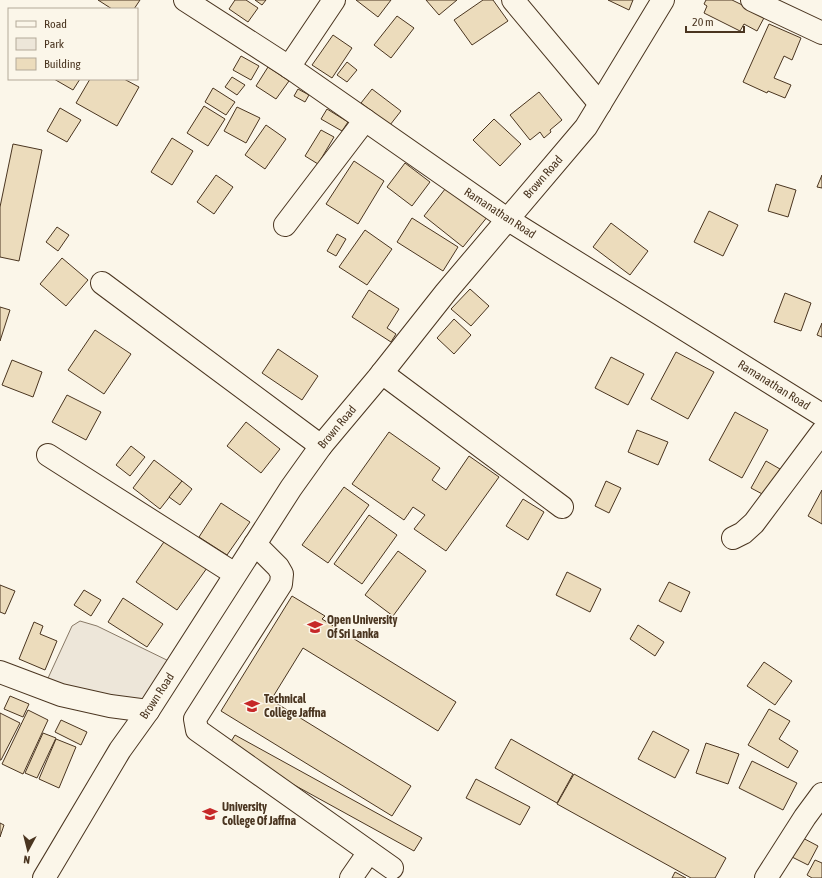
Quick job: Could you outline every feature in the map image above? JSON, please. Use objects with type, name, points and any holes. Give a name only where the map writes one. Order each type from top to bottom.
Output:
[{"type":"street","name":"Ramanathan Road","points":[[185,0],[288,67],[507,219],[822,415]]},
{"type":"street","points":[[288,67],[334,0]]},
{"type":"street","points":[[513,0],[600,104]]},
{"type":"street","name":"Brown Road","points":[[44,878],[120,750],[148,711],[290,488],[321,446],[382,373],[446,292],[586,127],[663,0]]},
{"type":"street","points":[[752,0],[822,33]]},
{"type":"street","points":[[285,225],[365,120]]},
{"type":"street","points":[[102,283],[321,446]]},
{"type":"street","points":[[382,373],[562,507]]},
{"type":"street","points":[[733,538],[743,533],[754,523],[822,432]]},
{"type":"street","points":[[48,455],[235,574]]},
{"type":"street","points":[[255,544],[278,567],[282,574],[281,584],[195,719],[197,730],[392,868]]},
{"type":"street","points":[[0,672],[61,695],[110,706],[148,711]]},
{"type":"street","points":[[766,878],[804,817],[822,794]]},
{"type":"street","points":[[351,878],[369,852]]},
{"type":"green space","points":[[80,621],[97,626],[177,665],[148,711],[43,689],[72,626]]},
{"type":"building","points":[[98,0],[140,0],[135,8],[110,8]]},
{"type":"building","points":[[235,0],[246,0],[258,8],[248,22],[229,9]]},
{"type":"building","points":[[255,0],[266,0],[262,5]]},
{"type":"building","points":[[356,0],[391,0],[378,17]]},
{"type":"building","points":[[426,0],[457,0],[439,15]]},
{"type":"building","points":[[483,0],[493,0],[508,21],[472,45],[454,20]]},
{"type":"building","points":[[608,0],[633,0],[629,10]]},
{"type":"building","points":[[706,0],[732,0],[765,16],[757,31],[744,24],[740,31],[704,13],[707,6],[704,4]]},
{"type":"building","points":[[397,16],[414,28],[391,58],[374,45]]},
{"type":"building","points":[[769,24],[801,38],[792,60],[784,56],[774,78],[791,85],[785,98],[768,91],[767,93],[743,82]]},
{"type":"building","points":[[333,35],[352,48],[332,78],[312,65]]},
{"type":"building","points":[[241,56],[259,66],[251,80],[233,70]]},
{"type":"building","points":[[347,62],[357,70],[347,82],[337,75]]},
{"type":"building","points":[[268,67],[289,81],[276,99],[256,86]]},
{"type":"building","points":[[232,77],[245,85],[237,95],[225,87]]},
{"type":"building","points":[[56,80],[79,80],[73,90]]},
{"type":"building","points":[[89,80],[126,80],[139,87],[117,126],[76,103]]},
{"type":"building","points":[[213,88],[235,102],[226,115],[205,102]]},
{"type":"building","points":[[298,89],[309,95],[305,102],[294,96]]},
{"type":"building","points":[[372,89],[401,111],[390,125],[361,103]]},
{"type":"building","points":[[539,92],[562,120],[550,130],[551,132],[544,138],[540,132],[530,140],[510,115]]},
{"type":"building","points":[[204,106],[225,119],[208,146],[187,133]]},
{"type":"building","points":[[237,107],[260,118],[246,143],[224,131]]},
{"type":"building","points":[[60,108],[81,120],[67,142],[47,131]]},
{"type":"building","points":[[327,109],[348,122],[342,131],[321,119]]},
{"type":"building","points":[[494,119],[521,144],[500,166],[473,140]]},
{"type":"building","points":[[266,125],[286,139],[265,169],[245,155]]},
{"type":"building","points":[[321,130],[334,137],[318,164],[305,156]]},
{"type":"building","points":[[172,138],[193,151],[172,185],[151,172]]},
{"type":"building","points":[[13,144],[42,150],[19,261],[0,257],[0,207]]},
{"type":"building","points":[[354,161],[384,181],[358,224],[326,204]]},
{"type":"building","points":[[405,163],[430,182],[412,206],[387,187]]},
{"type":"building","points":[[216,175],[233,187],[214,214],[197,202]]},
{"type":"building","points":[[822,175],[822,188],[817,187]]},
{"type":"building","points":[[449,184],[488,216],[463,247],[424,216]]},
{"type":"building","points":[[776,184],[796,190],[788,217],[768,211]]},
{"type":"building","points":[[709,211],[738,225],[723,256],[694,242]]},
{"type":"building","points":[[412,218],[458,247],[443,271],[397,242]]},
{"type":"building","points":[[611,223],[648,251],[630,275],[593,247]]},
{"type":"building","points":[[57,227],[69,235],[58,251],[46,242]]},
{"type":"building","points":[[365,230],[392,249],[367,285],[339,267]]},
{"type":"building","points":[[337,234],[346,239],[336,256],[327,251]]},
{"type":"building","points":[[62,258],[88,280],[66,306],[40,284]]},
{"type":"building","points":[[470,289],[489,306],[471,326],[451,309]]},
{"type":"building","points":[[369,290],[399,309],[387,328],[396,334],[391,342],[352,317]]},
{"type":"building","points":[[785,293],[811,303],[801,331],[774,322]]},
{"type":"building","points":[[0,307],[10,310],[0,341]]},
{"type":"building","points":[[454,319],[471,335],[454,354],[437,338]]},
{"type":"building","points":[[822,323],[822,337],[817,335]]},
{"type":"building","points":[[95,330],[131,354],[104,394],[68,370]]},
{"type":"building","points":[[278,349],[318,376],[302,400],[262,373]]},
{"type":"building","points":[[676,352],[714,372],[688,419],[651,399]]},
{"type":"building","points":[[611,357],[644,374],[628,405],[595,388]]},
{"type":"building","points":[[12,360],[42,372],[33,397],[2,385]]},
{"type":"building","points":[[67,395],[101,412],[86,440],[52,422]]},
{"type":"building","points":[[735,412],[768,430],[742,478],[709,460]]},
{"type":"building","points":[[246,422],[280,449],[261,473],[227,446]]},
{"type":"building","points":[[637,430],[668,442],[658,465],[628,452]]},
{"type":"building","points":[[389,432],[440,468],[432,480],[446,490],[469,456],[499,477],[446,551],[414,529],[425,515],[413,507],[404,520],[352,484]]},
{"type":"building","points":[[131,446],[145,457],[130,476],[116,465]]},
{"type":"building","points":[[154,460],[182,481],[160,509],[133,488]]},
{"type":"building","points":[[766,461],[780,469],[766,496],[751,488]]},
{"type":"building","points":[[182,481],[192,489],[180,505],[169,497]]},
{"type":"building","points":[[606,481],[621,488],[609,513],[595,506]]},
{"type":"building","points":[[344,487],[369,505],[328,563],[302,545]]},
{"type":"building","points":[[822,490],[822,524],[808,516]]},
{"type":"building","points":[[523,499],[544,512],[528,540],[506,526]]},
{"type":"building","points":[[221,503],[250,522],[227,555],[199,537]]},
{"type":"building","points":[[369,515],[397,535],[362,584],[334,564]]},
{"type":"building","points":[[166,539],[207,568],[177,610],[136,582]]},
{"type":"building","points":[[398,551],[426,571],[393,616],[365,595]]},
{"type":"building","points":[[567,572],[601,589],[590,612],[556,595]]},
{"type":"building","points":[[669,582],[690,592],[681,612],[659,601]]},
{"type":"building","points":[[0,585],[15,591],[5,614],[0,612]]},
{"type":"building","points":[[84,590],[101,600],[91,616],[74,605]]},
{"type":"building","name":"Technical College Jaffna","points":[[292,596],[325,616],[322,619],[456,702],[438,731],[303,648],[271,700],[411,786],[392,816],[221,711]]},
{"type":"building","points":[[123,598],[163,624],[147,647],[108,622]]},
{"type":"building","points":[[34,622],[43,626],[40,634],[57,641],[45,670],[19,659]]},
{"type":"building","points":[[638,625],[664,642],[655,656],[630,639]]},
{"type":"building","points":[[764,662],[792,681],[775,705],[747,686]]},
{"type":"building","points":[[10,696],[29,704],[23,717],[4,709]]},
{"type":"building","points":[[769,709],[790,721],[779,739],[798,751],[788,768],[748,745]]},
{"type":"building","points":[[28,710],[48,720],[23,774],[2,764]]},
{"type":"building","points":[[0,713],[20,723],[1,760],[0,760]]},
{"type":"building","points":[[61,720],[87,732],[81,745],[55,732]]},
{"type":"building","points":[[653,731],[689,750],[675,778],[638,759]]},
{"type":"building","points":[[43,733],[56,738],[37,778],[25,773]]},
{"type":"building","points":[[235,735],[422,838],[414,851],[227,748]]},
{"type":"building","points":[[56,739],[76,747],[59,788],[39,779]]},
{"type":"building","points":[[511,739],[573,774],[557,803],[495,768]]},
{"type":"building","points":[[706,743],[739,754],[728,784],[696,773]]},
{"type":"building","points":[[752,761],[797,783],[783,810],[739,788]]},
{"type":"building","points":[[574,774],[726,858],[715,878],[691,878],[557,804]]},
{"type":"building","points":[[476,779],[530,807],[520,825],[466,798]]},
{"type":"building","points":[[0,823],[4,825],[0,837]]},
{"type":"building","points":[[799,836],[818,846],[808,865],[788,855]]},
{"type":"building","points":[[815,860],[822,863],[822,878],[812,878],[807,875]]},
{"type":"building","points":[[675,872],[686,878],[672,878]]},
{"type":"place","name":"Open University Of Sri Lanka","points":[[315,627]]},
{"type":"place","name":"Technical College Jaffna","points":[[252,706]]},
{"type":"place","name":"University College Of Jaffna","points":[[210,814]]}]
